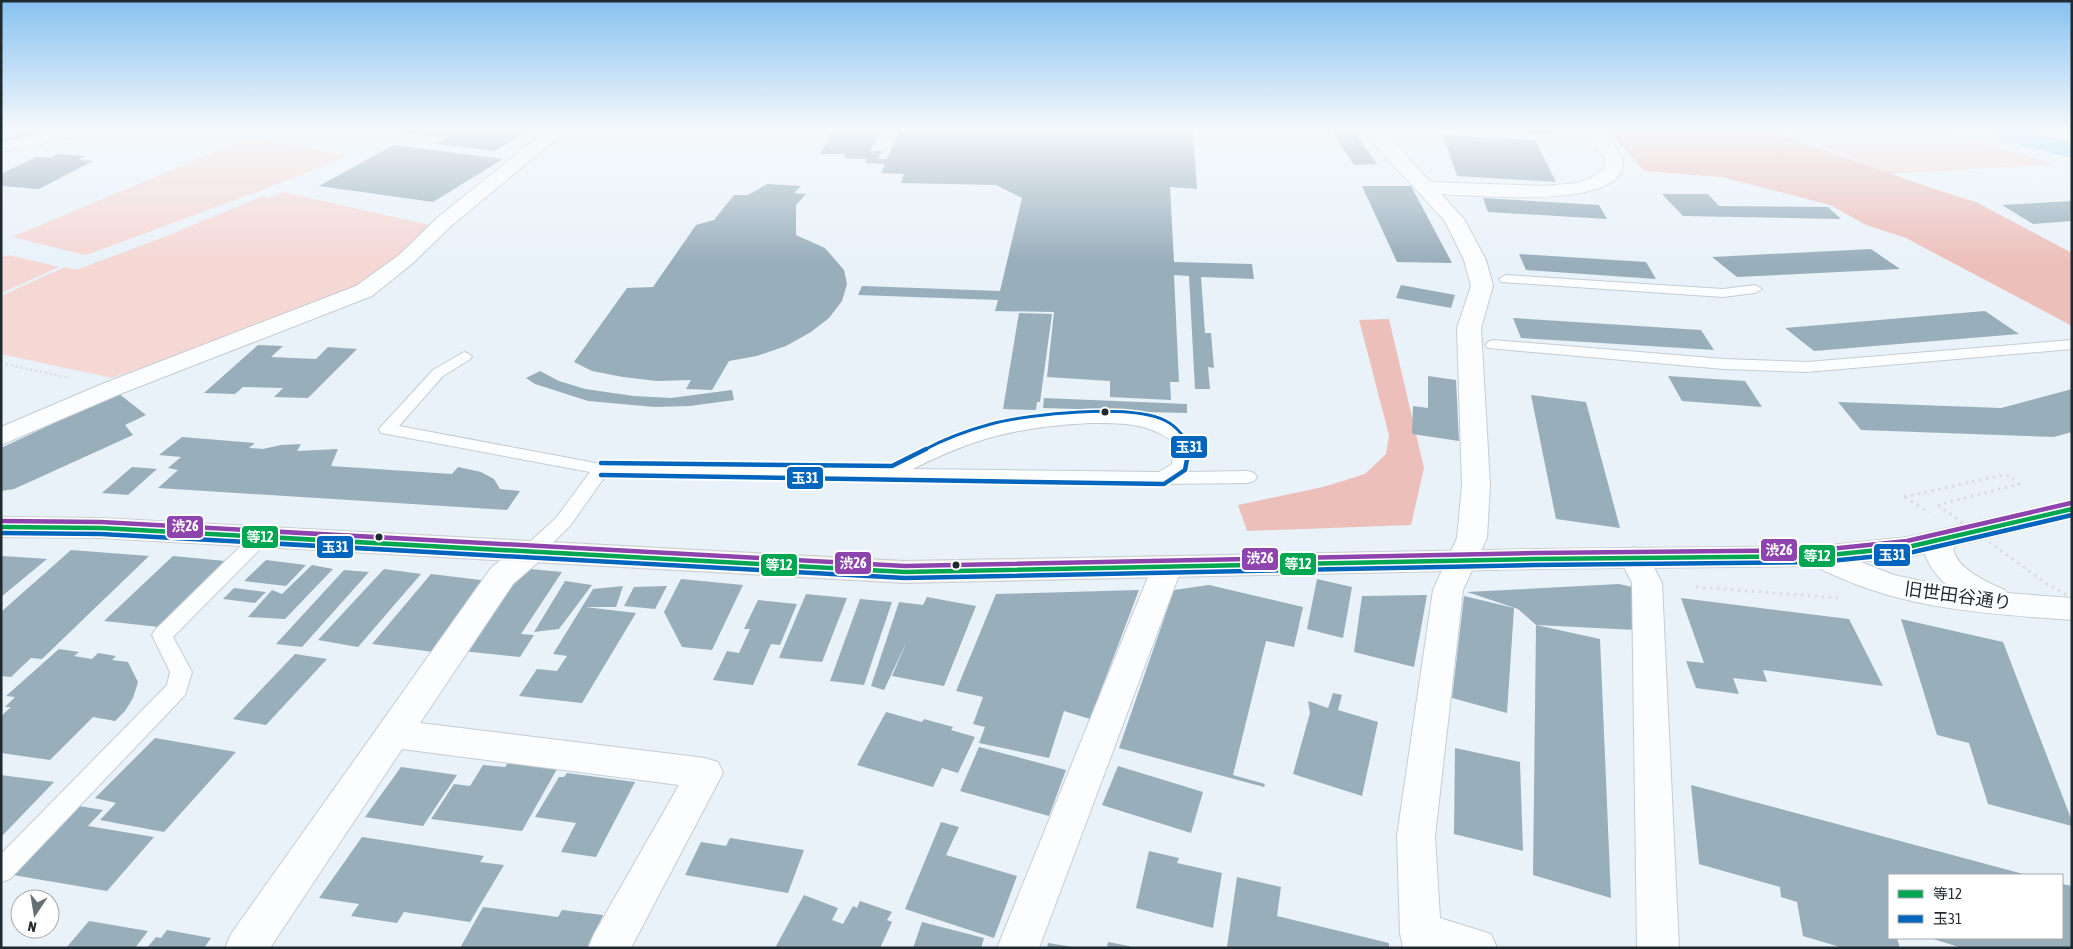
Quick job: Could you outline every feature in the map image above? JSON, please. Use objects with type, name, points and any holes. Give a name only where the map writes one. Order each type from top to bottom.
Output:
[{"type":"main road","points":[[1,527],[101,528],[905,572],[1634,557],[1820,556],[1908,547],[1938,527],[2072,509]]},
{"type":"street","points":[[1,437],[111,389],[364,292],[406,259],[444,222],[503,174]]},
{"type":"street","points":[[1414,174],[1454,219],[1476,260],[1482,286],[1469,328],[1476,485],[1472,538],[1448,590],[1416,836],[1423,940],[1476,948]]},
{"type":"street","points":[[1427,188],[1544,192],[1581,188],[1598,182],[1610,174]]},
{"type":"street","points":[[1938,527],[1938,555],[1949,568],[1975,590],[2015,605]]},
{"type":"street","points":[[246,948],[502,576],[532,551]]},
{"type":"street","name":"旧世田谷通り","points":[[1820,556],[1886,584],[1921,593],[1963,600],[2072,609]]},
{"type":"street","points":[[1634,557],[1647,583],[1658,948]]},
{"type":"street","points":[[1018,948],[1167,567]]},
{"type":"street","points":[[393,734],[705,773],[609,948]]},
{"type":"lane","points":[[1506,279],[1724,293],[1755,289]]},
{"type":"lane","points":[[1493,345],[1724,364],[1807,367],[2072,344]]},
{"type":"lane","points":[[464,357],[438,373],[387,429],[601,469],[893,472],[1164,478],[1248,477]]},
{"type":"lane","points":[[893,472],[938,449],[993,430],[1047,420],[1104,418],[1143,420],[1162,426],[1176,437],[1182,450],[1180,466],[1164,478]]},
{"type":"lane","points":[[532,551],[563,522],[601,469]]},
{"type":"lane","points":[[1,871],[177,689],[181,672],[162,635],[261,537]]},
{"type":"path","points":[[1,363],[111,389]]},
{"type":"path","points":[[1938,527],[1904,497],[2003,476],[2011,476],[2019,484],[1938,505],[2044,582],[2072,598]]},
{"type":"shaded area","points":[[161,174],[302,174],[86,255],[12,237]]},
{"type":"shaded area","points":[[1687,174],[1892,174],[1976,202],[2072,253],[2072,326],[1906,238],[1866,225],[1830,205],[1722,177]]},
{"type":"shaded area","points":[[283,192],[429,225],[395,259],[346,292],[260,326],[112,378],[1,354],[1,296],[65,267],[76,270],[164,237],[263,196],[269,198]]},
{"type":"shaded area","points":[[8,255],[59,267],[1,293],[1,258]]},
{"type":"shaded area","points":[[1389,319],[1424,468],[1411,525],[1247,531],[1238,505],[1323,487],[1365,474],[1386,454],[1389,435],[1359,320]]},
{"type":"building","points":[[1,174],[67,174],[39,189],[1,186]]},
{"type":"building","points":[[340,174],[478,174],[433,202],[319,186]]},
{"type":"building","points":[[904,174],[1196,174],[1197,189],[1170,187],[1174,262],[1252,264],[1254,279],[1201,277],[1205,333],[1211,333],[1214,368],[1208,367],[1210,389],[1195,389],[1189,276],[1174,275],[1179,382],[1170,382],[1171,400],[1110,397],[1110,381],[1047,377],[1054,312],[995,311],[998,300],[858,295],[862,286],[1000,291],[1022,198],[996,185],[901,183]]},
{"type":"building","points":[[1456,174],[1552,174],[1556,182],[1457,176]]},
{"type":"building","points":[[767,184],[801,186],[794,193],[806,194],[796,205],[796,235],[825,248],[844,270],[847,284],[842,301],[829,318],[811,332],[786,346],[757,356],[729,361],[712,390],[686,389],[691,380],[657,381],[623,377],[592,371],[574,362],[627,288],[653,287],[696,225],[714,220],[734,195],[748,195]]},
{"type":"building","points":[[1362,186],[1411,186],[1452,263],[1397,262]]},
{"type":"building","points":[[1662,194],[1708,194],[1719,206],[1828,207],[1841,219],[1683,216]]},
{"type":"building","points":[[1483,198],[1599,205],[1607,219],[1488,212]]},
{"type":"building","points":[[2072,201],[2072,221],[2033,224],[2002,205]]},
{"type":"building","points":[[1871,249],[1900,269],[1737,277],[1712,257]]},
{"type":"building","points":[[1519,254],[1646,262],[1656,279],[1526,270]]},
{"type":"building","points":[[1401,285],[1455,295],[1451,308],[1396,298]]},
{"type":"building","points":[[1985,311],[2019,334],[1814,351],[1785,328]]},
{"type":"building","points":[[1019,313],[1052,314],[1040,402],[1037,402],[1036,410],[1003,409]]},
{"type":"building","points":[[1513,318],[1701,330],[1714,350],[1521,338]]},
{"type":"building","points":[[258,345],[283,346],[271,357],[316,359],[328,347],[357,349],[308,398],[274,397],[283,388],[243,387],[235,394],[204,393]]},
{"type":"building","points":[[540,371],[559,381],[585,389],[634,396],[671,398],[732,390],[734,400],[690,406],[655,407],[588,401],[535,384],[526,378]]},
{"type":"building","points":[[1428,376],[1456,380],[1459,441],[1412,434],[1413,406],[1428,408]]},
{"type":"building","points":[[1668,376],[1745,381],[1762,407],[1682,401]]},
{"type":"building","points":[[2072,389],[2072,432],[2054,437],[1861,430],[1838,402],[2001,408]]},
{"type":"building","points":[[118,393],[146,415],[125,425],[133,435],[14,489],[1,491],[1,448]]},
{"type":"building","points":[[1531,395],[1586,402],[1620,528],[1556,519]]},
{"type":"building","points":[[1044,398],[1187,404],[1187,413],[1147,412],[1147,415],[1077,412],[1077,409],[1043,408]]},
{"type":"building","points":[[182,437],[255,443],[249,448],[263,449],[281,445],[301,444],[297,451],[338,449],[331,466],[452,474],[458,467],[481,472],[494,479],[500,489],[520,491],[507,510],[158,488],[178,470],[168,468],[181,457],[159,455]]},
{"type":"building","points":[[132,467],[157,469],[128,495],[102,493]]},
{"type":"building","points":[[71,550],[149,556],[42,659],[31,658],[11,677],[1,676],[1,612]]},
{"type":"building","points":[[1,556],[19,557],[47,559],[1,597]]},
{"type":"building","points":[[173,556],[225,561],[159,627],[104,621]]},
{"type":"building","points":[[266,560],[306,565],[286,586],[244,581]]},
{"type":"building","points":[[312,565],[333,569],[285,619],[248,617],[272,590],[282,594]]},
{"type":"building","points":[[520,568],[562,572],[521,634],[534,635],[520,657],[462,651]]},
{"type":"building","points":[[384,569],[421,574],[358,647],[318,640]]},
{"type":"building","points":[[344,570],[369,572],[302,647],[276,644]]},
{"type":"building","points":[[431,574],[489,581],[434,652],[372,644]]},
{"type":"building","points":[[681,579],[743,585],[712,650],[682,647],[664,612]]},
{"type":"building","points":[[1317,579],[1352,587],[1343,638],[1307,629]]},
{"type":"building","points":[[565,581],[592,585],[559,629],[534,632]]},
{"type":"building","points":[[1619,584],[1637,588],[1636,630],[1536,625],[1518,609],[1467,592]]},
{"type":"building","points":[[1209,585],[1303,607],[1294,647],[1266,641],[1233,775],[1265,784],[1264,787],[1119,748],[1174,590]]},
{"type":"building","points":[[623,586],[616,607],[585,607],[636,613],[582,703],[519,696],[537,669],[557,671],[567,656],[553,654],[593,589]]},
{"type":"building","points":[[667,586],[655,609],[624,606],[634,587]]},
{"type":"building","points":[[234,588],[266,592],[255,603],[223,599]]},
{"type":"building","points":[[1139,590],[1090,719],[1064,711],[1049,758],[979,743],[985,727],[973,724],[983,697],[956,691],[996,594]]},
{"type":"building","points":[[806,594],[847,598],[822,662],[779,658]]},
{"type":"building","points":[[1427,595],[1414,667],[1354,652],[1362,596]]},
{"type":"building","points":[[1464,596],[1514,608],[1507,713],[1452,698]]},
{"type":"building","points":[[927,597],[976,606],[944,686],[892,676],[907,641],[884,690],[871,686],[899,602],[923,605]]},
{"type":"building","points":[[1681,598],[1849,619],[1883,686],[1763,670],[1767,682],[1733,678],[1739,694],[1696,688],[1686,661],[1704,663]]},
{"type":"building","points":[[860,599],[892,602],[864,685],[830,681]]},
{"type":"building","points":[[758,600],[797,604],[780,645],[771,644],[753,685],[713,680],[727,651],[739,653],[750,629],[744,629]]},
{"type":"building","points":[[1901,619],[2003,642],[2072,821],[2072,826],[1988,804],[1969,743],[1937,735]]},
{"type":"building","points":[[1536,625],[1600,639],[1611,898],[1533,875]]},
{"type":"building","points":[[59,649],[79,652],[74,656],[92,659],[98,653],[116,656],[112,660],[128,662],[138,682],[133,698],[125,711],[115,721],[93,717],[50,760],[1,753],[1,716],[11,707],[5,707],[15,697],[6,696]]},
{"type":"building","points":[[295,654],[327,659],[266,725],[233,719]]},
{"type":"building","points":[[1333,693],[1342,695],[1338,710],[1378,722],[1362,796],[1293,774],[1310,713],[1308,701],[1328,708]]},
{"type":"building","points":[[886,712],[922,722],[924,719],[953,727],[951,730],[975,737],[958,773],[942,768],[933,787],[857,765]]},
{"type":"building","points":[[155,738],[236,752],[164,832],[100,820],[116,803],[95,798]]},
{"type":"building","points":[[979,747],[1066,770],[1049,816],[960,791]]},
{"type":"building","points":[[1455,748],[1520,762],[1523,851],[1454,834]]},
{"type":"building","points":[[508,763],[557,769],[522,831],[431,819],[454,784],[470,786],[483,765],[505,767]]},
{"type":"building","points":[[1118,766],[1203,792],[1191,833],[1102,805]]},
{"type":"building","points":[[401,767],[457,775],[423,826],[365,817]]},
{"type":"building","points":[[567,773],[635,782],[596,857],[561,852],[576,823],[535,817],[559,777],[564,777]]},
{"type":"building","points":[[1,775],[54,782],[1,837]]},
{"type":"building","points":[[1691,785],[2023,874],[1888,874],[1888,939],[1897,939],[1900,948],[1843,948],[1803,936],[1797,902],[1781,897],[1780,887],[1699,864]]},
{"type":"building","points":[[79,806],[103,810],[88,826],[154,837],[107,891],[13,875]]},
{"type":"building","points":[[941,822],[959,827],[946,855],[1017,876],[994,938],[905,909]]},
{"type":"building","points":[[362,837],[484,856],[480,862],[504,865],[470,922],[404,912],[397,923],[351,916],[359,904],[319,898]]},
{"type":"building","points":[[730,838],[804,850],[788,893],[685,875],[701,842],[726,846]]},
{"type":"building","points":[[1149,851],[1179,858],[1177,863],[1222,873],[1213,928],[1136,908]]},
{"type":"building","points":[[1237,877],[1281,887],[1277,916],[1389,943],[1389,948],[1227,947]]},
{"type":"building","points":[[2063,884],[2072,886],[2072,948],[1962,948],[1933,939],[2063,939]]},
{"type":"building","points":[[804,895],[838,908],[832,920],[843,924],[853,906],[857,908],[860,901],[892,912],[887,920],[892,922],[880,948],[775,948]]},
{"type":"building","points":[[483,907],[558,917],[562,910],[603,915],[588,948],[460,948]]},
{"type":"building","points":[[89,921],[148,931],[135,948],[66,948]]},
{"type":"building","points":[[922,922],[984,938],[981,948],[913,948]]},
{"type":"building","points":[[167,930],[211,938],[204,948],[147,948],[156,937],[161,938]]},
{"type":"building","points":[[1108,942],[1129,946],[1129,948],[1107,948]]},
{"type":"building","points":[[1048,943],[1073,947],[1073,948],[1047,948]]},
{"type":"transit line","name":"玉31","points":[[601,463],[892,466],[937,443],[991,424],[1046,414],[1104,412],[1144,414],[1166,421],[1181,433],[1189,448],[1185,470],[1164,484],[601,475]]},
{"type":"transit line","name":"渋26","points":[[1,521],[101,522],[905,566],[1534,553],[1820,550],[1907,541],[2071,503]]},
{"type":"transit line","name":"等12","points":[[1,527],[101,528],[905,572],[1534,559],[1820,556],[1908,547],[2072,509]]},
{"type":"transit line","name":"玉31","points":[[1,533],[101,534],[905,578],[1534,565],[1820,562],[1909,553],[2072,515]]}]
